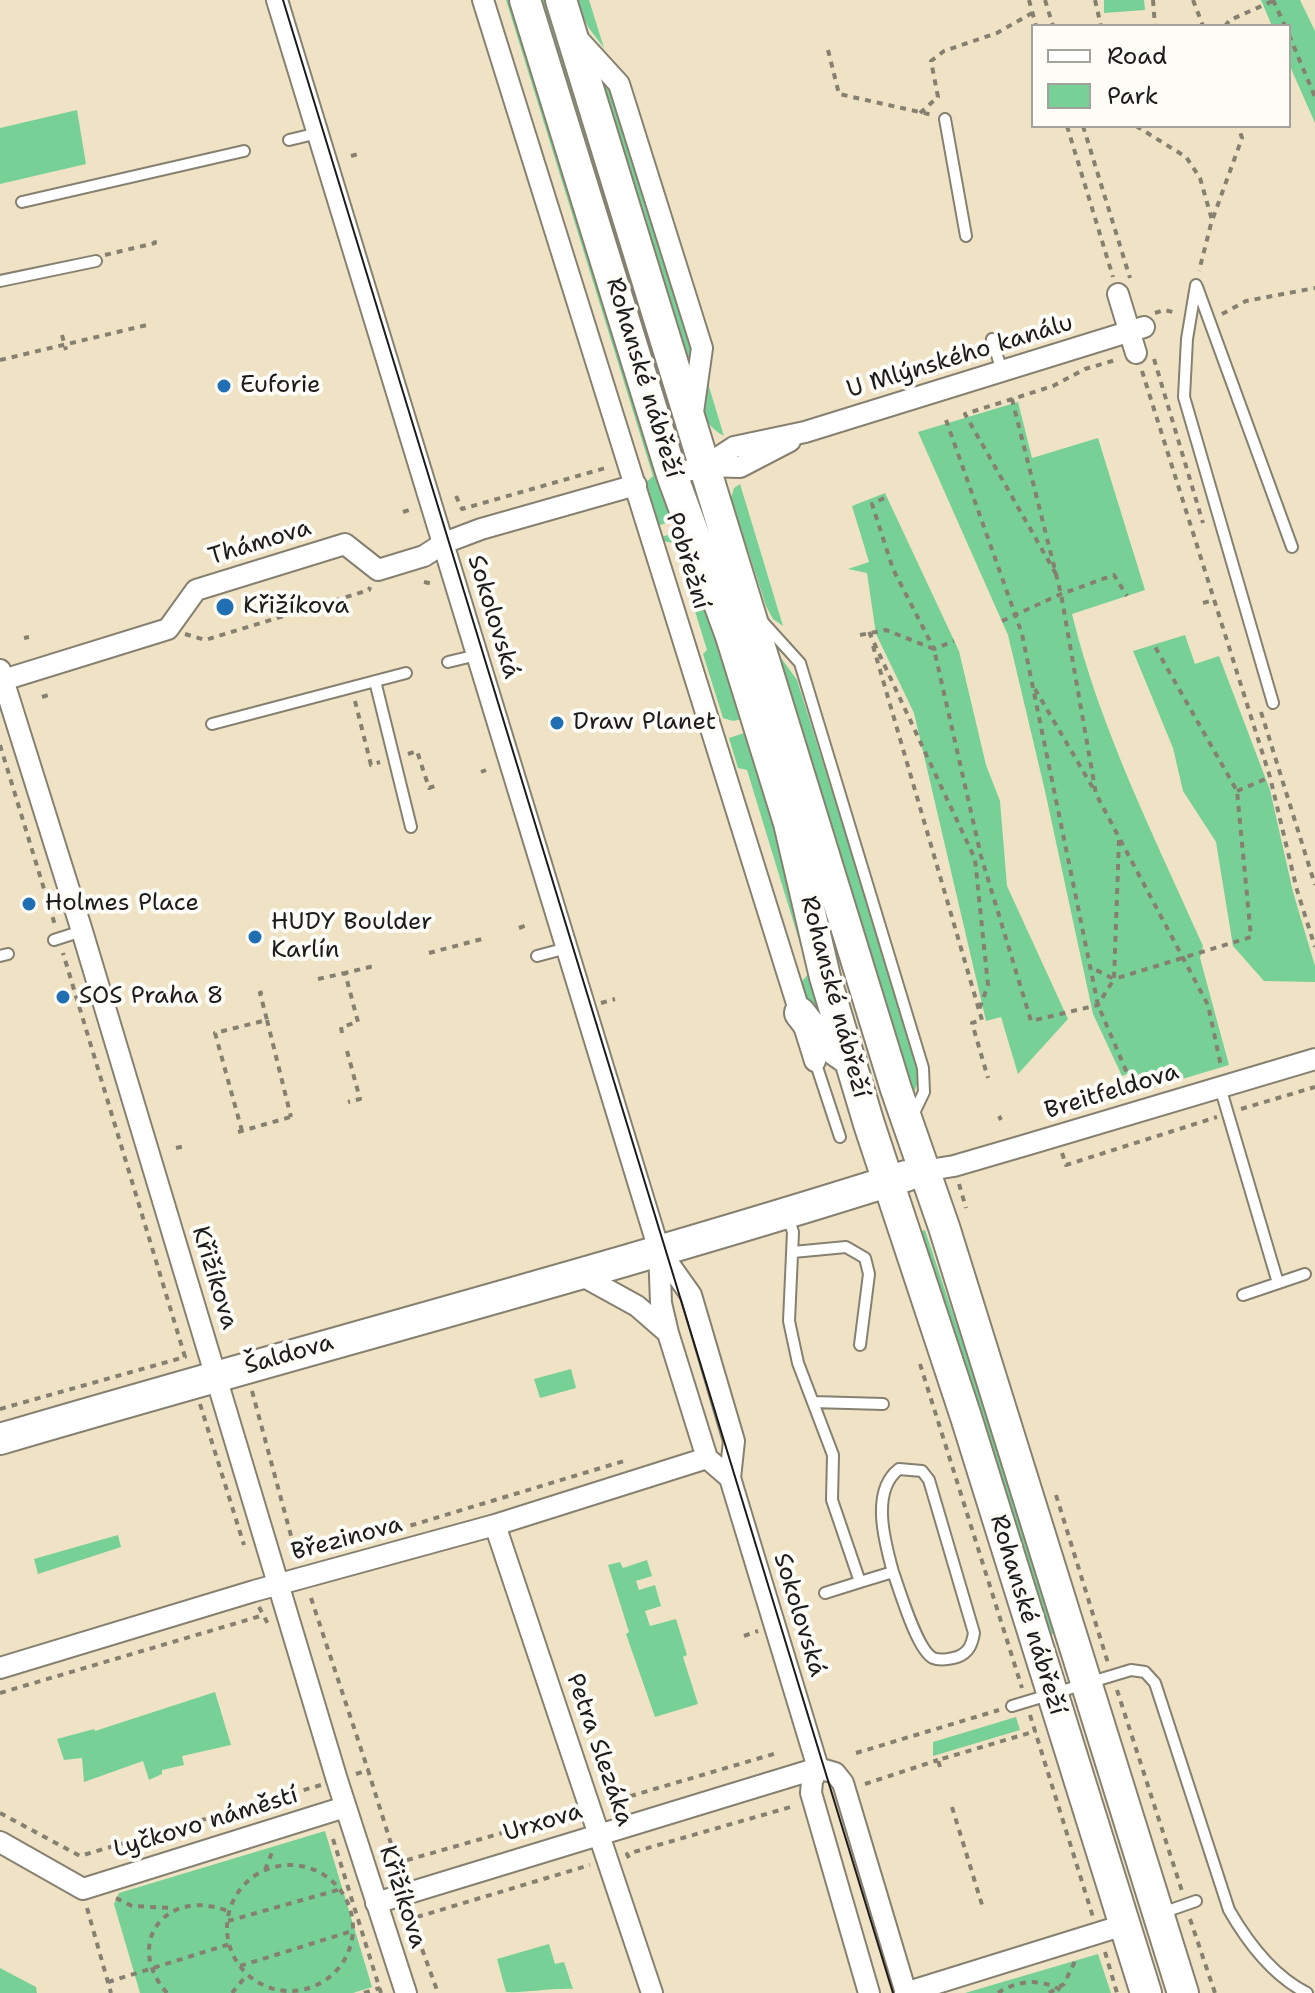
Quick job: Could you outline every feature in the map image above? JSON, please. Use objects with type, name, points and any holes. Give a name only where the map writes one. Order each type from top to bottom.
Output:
[{"type":"main road","name":"Rohanské nábřeží","points":[[525,0],[672,475],[731,636],[789,823],[825,977],[966,1417],[1039,1698],[1111,1929],[1146,1993]]},
{"type":"main road","name":"Rohanské nábřeží","points":[[561,0],[908,1126],[1099,1680],[1157,1914],[1183,1993]]},
{"type":"main road","points":[[800,1013],[821,1040],[851,1061]]},
{"type":"main road","name":"Šaldova","points":[[0,1439],[579,1274],[923,1171]]},
{"type":"street","name":"Sokolovská","points":[[277,0],[659,1250],[661,1303],[707,1458]]},
{"type":"street","name":"Pobřežní","points":[[483,0],[815,1061]]},
{"type":"street","points":[[1118,294],[1137,330],[1136,353]]},
{"type":"street","name":"U Mlýnského kanálu","points":[[672,475],[705,466],[740,467],[805,432],[1137,330]]},
{"type":"street","points":[[378,570],[424,556],[444,543],[481,529],[636,485]]},
{"type":"street","name":"Thámova","points":[[168,629],[196,590],[345,544],[378,570]]},
{"type":"street","points":[[1,677],[168,629]]},
{"type":"street","name":"Křižíkova","points":[[1,677],[82,931],[345,1807],[406,1993]]},
{"type":"street","name":"Breitfeldova","points":[[923,1171],[954,1166],[1057,1136],[1221,1080],[1315,1059]]},
{"type":"street","name":"Sokolovská","points":[[659,1250],[691,1295],[734,1441],[730,1478],[818,1768],[811,1793],[869,1993]]},
{"type":"street","points":[[579,1274],[637,1306],[668,1333]]},
{"type":"street","points":[[707,1458],[730,1478]]},
{"type":"street","name":"Březinova","points":[[0,1668],[278,1585],[495,1525],[707,1458]]},
{"type":"street","name":"Petra Slezáka","points":[[495,1525],[652,1993]]},
{"type":"street","points":[[818,1768],[835,1773],[843,1783],[906,1993],[1111,1929]]},
{"type":"street","name":"Urxova","points":[[376,1903],[818,1768]]},
{"type":"street","name":"Lyčkovo náměstí","points":[[85,1897],[345,1807]]},
{"type":"street","points":[[0,1842],[85,1897]]},
{"type":"lane","points":[[945,119],[966,236]]},
{"type":"lane","points":[[289,140],[318,133]]},
{"type":"lane","points":[[22,202],[244,151]]},
{"type":"lane","points":[[0,281],[92,262]]},
{"type":"lane","points":[[1196,285],[1292,547]]},
{"type":"lane","points":[[1196,285],[1184,397],[1273,703]]},
{"type":"lane","points":[[992,339],[1002,371]]},
{"type":"lane","points":[[448,662],[477,655]]},
{"type":"lane","points":[[212,724],[406,673]]},
{"type":"lane","points":[[375,681],[411,827]]},
{"type":"lane","points":[[56,939],[82,931]]},
{"type":"lane","points":[[537,956],[567,948]]},
{"type":"lane","name":"Pobřežní","points":[[815,1061],[840,1137]]},
{"type":"lane","points":[[1221,1080],[1278,1283]]},
{"type":"lane","points":[[787,1213],[793,1232],[789,1321],[798,1363],[833,1455],[832,1500],[860,1582]]},
{"type":"lane","points":[[793,1252],[846,1247],[865,1258],[869,1274],[860,1345]]},
{"type":"lane","points":[[1243,1295],[1305,1274]]},
{"type":"lane","points":[[813,1402],[883,1404]]},
{"type":"lane","points":[[911,1468],[922,1471],[929,1480],[974,1633],[972,1644],[964,1655],[934,1659],[923,1650],[893,1572],[883,1526],[885,1486],[899,1469],[911,1468]]},
{"type":"lane","points":[[825,1593],[893,1572]]},
{"type":"lane","points":[[1012,1706],[1131,1670],[1145,1672],[1155,1683],[1229,1910],[1245,1939],[1291,1989],[1307,1993]]},
{"type":"lane","points":[[1157,1914],[1191,1903]]},
{"type":"path","points":[[1029,0],[1035,24]]},
{"type":"path","points":[[1045,0],[1052,24]]},
{"type":"path","points":[[1095,0],[1101,24]]},
{"type":"path","points":[[1153,0],[1155,24]]},
{"type":"path","points":[[1193,0],[1202,24]]},
{"type":"path","points":[[1227,24],[1274,1],[1284,24]]},
{"type":"path","points":[[920,113],[938,97],[931,61],[944,51],[997,33],[1032,13]]},
{"type":"path","points":[[1291,40],[1315,97]]},
{"type":"path","points":[[828,50],[839,94],[934,115]]},
{"type":"path","points":[[1068,128],[1118,294]]},
{"type":"path","points":[[1139,128],[1186,157],[1200,178],[1212,220]]},
{"type":"path","points":[[1196,285],[1212,220],[1242,138],[1239,128]]},
{"type":"path","points":[[351,156],[358,154]]},
{"type":"path","points":[[92,262],[87,259],[155,243],[154,238]]},
{"type":"path","points":[[1207,315],[1221,314],[1246,301],[1315,288]]},
{"type":"path","points":[[1164,310],[1191,316]]},
{"type":"path","points":[[0,360],[147,325]]},
{"type":"path","points":[[62,335],[66,350]]},
{"type":"path","points":[[1056,574],[965,414],[1053,386],[1085,369],[1136,353],[1270,777],[1297,890],[1315,947]]},
{"type":"path","points":[[1012,399],[1061,594],[1096,794]]},
{"type":"path","points":[[946,420],[1022,634],[1098,1005],[1130,1080]]},
{"type":"path","points":[[456,496],[462,509],[616,465]]},
{"type":"path","points":[[884,498],[872,504],[889,556],[934,649],[978,858],[1031,1021],[1098,1005],[1114,979],[1119,839]]},
{"type":"path","points":[[168,629],[205,640],[284,616],[292,610],[369,590],[378,570]]},
{"type":"path","points":[[1002,621],[1061,594],[1114,575],[1127,596]]},
{"type":"path","points":[[424,582],[433,584]]},
{"type":"path","points":[[1203,603],[1214,600]]},
{"type":"path","points":[[282,610],[284,616]]},
{"type":"path","points":[[860,635],[886,630],[934,649],[954,641]]},
{"type":"path","points":[[869,632],[982,1020],[972,1023],[988,1078]]},
{"type":"path","points":[[869,632],[978,858],[988,985],[979,1010]]},
{"type":"path","points":[[1090,967],[1114,979],[1251,937],[1237,791],[1154,645]]},
{"type":"path","points":[[1033,686],[1096,794],[1208,1005],[1221,1080]]},
{"type":"path","points":[[351,687],[371,765]]},
{"type":"path","points":[[0,745],[35,870],[185,1357],[0,1409]]},
{"type":"path","points":[[364,767],[417,751],[429,788],[438,785]]},
{"type":"path","points":[[1237,791],[1270,777]]},
{"type":"path","points":[[910,797],[916,795]]},
{"type":"path","points":[[519,928],[530,924]]},
{"type":"path","points":[[429,953],[482,939]]},
{"type":"path","points":[[318,979],[374,966]]},
{"type":"path","points":[[342,1033],[341,1027],[358,1022],[345,973]]},
{"type":"path","points":[[263,992],[260,993],[293,1116],[240,1131],[215,1033],[267,1020]]},
{"type":"path","points":[[347,1051],[360,1099],[348,1102]]},
{"type":"path","points":[[1057,1136],[1066,1165],[1156,1136]]},
{"type":"path","points":[[176,1148],[185,1146]]},
{"type":"path","points":[[959,1184],[966,1211]]},
{"type":"path","points":[[917,1352],[1039,1698],[1036,1731],[1111,1929],[1117,1993]]},
{"type":"path","points":[[252,1391],[299,1558],[285,1557]]},
{"type":"path","points":[[199,1404],[245,1549]]},
{"type":"path","points":[[391,1531],[628,1460]]},
{"type":"path","points":[[299,1605],[317,1596]]},
{"type":"path","points":[[311,1598],[368,1770]]},
{"type":"path","points":[[0,1693],[264,1615]]},
{"type":"path","points":[[1099,1680],[1191,1903],[1215,1993]]},
{"type":"path","points":[[856,1753],[1012,1706]]},
{"type":"path","points":[[865,1784],[1036,1731]]},
{"type":"path","points":[[938,1760],[940,1767]]},
{"type":"path","points":[[627,1854],[794,1806]]},
{"type":"path","points":[[952,1807],[983,1908]]},
{"type":"path","points":[[285,1864],[306,1866],[325,1875],[341,1889],[350,1908],[353,1931],[345,1960],[333,1974],[301,1990],[270,1987],[246,1976],[230,1944],[228,1911],[238,1892],[250,1879],[265,1870],[285,1864]]},
{"type":"path","points":[[417,1917],[590,1865]]},
{"type":"path","points":[[227,1921],[341,1889]]},
{"type":"path","points":[[85,1897],[111,1993]]},
{"type":"path","points":[[114,1897],[132,1906],[175,1908],[203,1904],[228,1911]]},
{"type":"path","points":[[413,1905],[417,1917],[414,1927],[438,1993]]},
{"type":"path","points":[[350,1908],[354,1907],[380,1991],[364,1993]]},
{"type":"path","points":[[167,1993],[152,1969],[151,1938],[166,1915],[175,1908]]},
{"type":"path","points":[[240,1966],[353,1931]]},
{"type":"path","points":[[108,1982],[230,1944]]},
{"type":"path","points":[[1049,1993],[1064,1984],[1079,1953]]},
{"type":"path","points":[[232,1993],[246,1976]]},
{"type":"path","points":[[998,1993],[1013,1984],[1034,1981],[1057,1987],[1065,1993]]},
{"type":"path","points":[[301,1990],[307,1993]]},
{"type":"green space","points":[[506,0],[510,0],[673,521],[657,526],[643,485],[653,476]]},
{"type":"green space","points":[[537,0],[549,0],[665,389],[616,248]]},
{"type":"green space","points":[[575,0],[589,0],[604,48],[588,27]]},
{"type":"green space","points":[[1104,0],[1144,0],[1145,10],[1104,13]]},
{"type":"green space","points":[[1261,0],[1300,0],[1315,31],[1315,123],[1291,69],[1291,24],[1271,24]]},
{"type":"green space","points":[[598,69],[613,88],[693,344],[690,373]]},
{"type":"green space","points":[[77,110],[86,164],[0,184],[0,128]]},
{"type":"green space","points":[[707,380],[724,436],[706,419]]},
{"type":"green space","points":[[1018,402],[1032,458],[1098,438],[1145,590],[1072,614],[1113,741],[1203,946],[1200,958],[1229,1065],[1142,1091],[1135,1071],[1122,1076],[1093,1014],[1008,635],[918,432]]},
{"type":"green space","points":[[740,484],[783,626],[773,619],[766,606],[731,498],[734,488]]},
{"type":"green space","points":[[885,493],[959,651],[986,765],[1000,801],[1007,886],[1068,1019],[1018,1074],[1001,1017],[986,1021],[914,713],[876,634],[867,573],[848,569],[869,562],[852,506]]},
{"type":"green space","points":[[678,532],[743,719],[733,721],[723,718],[703,654],[707,650],[674,543],[662,541],[661,537]]},
{"type":"green space","points":[[1185,635],[1195,664],[1219,656],[1270,790],[1293,892],[1315,966],[1315,982],[1264,981],[1233,946],[1216,842],[1183,791],[1173,748],[1133,651]]},
{"type":"green space","points":[[779,655],[797,680],[916,1058],[918,1075],[914,1092]]},
{"type":"green space","points":[[747,732],[830,1033],[814,1016],[799,985],[809,973],[747,770],[738,768],[729,738]]},
{"type":"green space","points":[[925,1230],[1061,1631],[1045,1637],[916,1233]]},
{"type":"green space","points":[[571,1369],[576,1388],[540,1398],[534,1379]]},
{"type":"green space","points":[[118,1535],[121,1547],[38,1574],[34,1559]]},
{"type":"green space","points":[[647,1560],[652,1576],[636,1581],[639,1590],[655,1585],[661,1606],[645,1611],[650,1626],[676,1619],[687,1655],[683,1657],[698,1704],[655,1717],[626,1634],[629,1632],[608,1565],[620,1562],[623,1568]]},
{"type":"green space","points":[[215,1692],[231,1745],[182,1756],[184,1765],[162,1770],[162,1774],[149,1780],[143,1761],[84,1782],[82,1758],[64,1760],[57,1739],[95,1731]]},
{"type":"green space","points":[[1016,1717],[1020,1730],[933,1756],[933,1742]]},
{"type":"green space","points":[[325,1831],[372,1987],[353,1993],[140,1993],[114,1904],[119,1893]]},
{"type":"green space","points":[[549,1944],[555,1964],[564,1962],[573,1989],[506,1992],[497,1959]]},
{"type":"green space","points":[[1098,1954],[1111,1993],[965,1993]]},
{"type":"green space","points":[[0,1968],[36,1987],[37,1993],[0,1993]]},
{"type":"tram line","points":[[283,0],[893,1993]]},
{"type":"place","name":"Euforie","points":[[224,386]]},
{"type":"place","name":"Křižíkova","points":[[225,607]]},
{"type":"place","name":"Draw Planet","points":[[557,723]]},
{"type":"place","name":"Holmes Place","points":[[29,904]]},
{"type":"place","name":"HUDY Boulder Karlín","points":[[255,937]]},
{"type":"place","name":"SOS Praha 8","points":[[63,997]]}]
